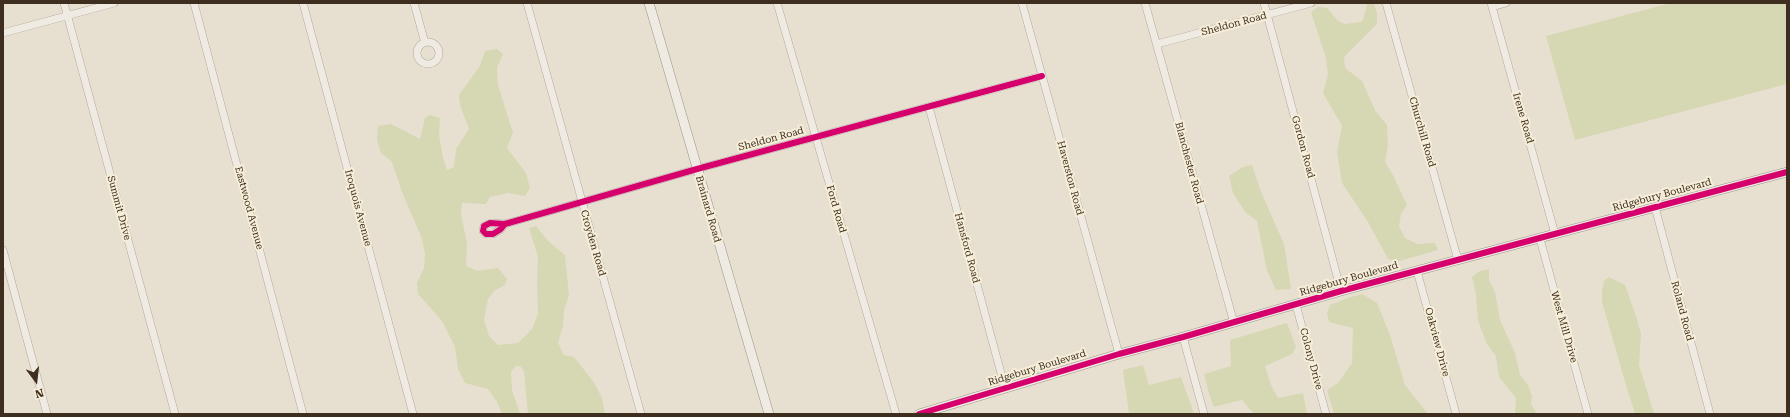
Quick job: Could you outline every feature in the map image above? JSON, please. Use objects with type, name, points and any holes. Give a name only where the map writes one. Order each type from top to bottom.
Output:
[{"type":"street","name":"Summit Drive","points":[[64,3],[175,414]]},
{"type":"street","points":[[3,33],[114,3]]},
{"type":"street","name":"Eastwood Avenue","points":[[194,3],[303,414]]},
{"type":"street","name":"Iroquois Avenue","points":[[303,3],[414,414]]},
{"type":"street","points":[[414,3],[425,42]]},
{"type":"street","name":"Croyden Road","points":[[527,3],[641,414]]},
{"type":"street","name":"Brainard Road","points":[[649,3],[769,414]]},
{"type":"street","name":"Ford Road","points":[[777,3],[896,414]]},
{"type":"street","name":"Haverston Road","points":[[1022,3],[1119,354]]},
{"type":"street","name":"Blanchester Road","points":[[1145,3],[1234,323]]},
{"type":"street","name":"Gordon Road","points":[[1264,3],[1341,291]]},
{"type":"street","name":"Sheldon Road","points":[[1157,44],[1311,3]]},
{"type":"street","name":"Churchill Road","points":[[1386,3],[1458,260]]},
{"type":"street","points":[[1491,5],[1506,3]]},
{"type":"street","name":"Irene Road","points":[[1491,5],[1555,234]]},
{"type":"street","name":"Sheldon Road","points":[[505,224],[697,169],[1042,76]]},
{"type":"street","name":"Hansford Road","points":[[929,107],[1005,388]]},
{"type":"street","name":"Ridgebury Boulevard","points":[[919,414],[1119,354],[1234,323],[1341,291],[1787,172]]},
{"type":"street","name":"Roland Road","points":[[1655,207],[1710,414]]},
{"type":"street","name":"West Mill Drive","points":[[1540,239],[1588,414]]},
{"type":"street","points":[[3,250],[47,414]]},
{"type":"street","name":"Oakview Drive","points":[[1417,271],[1456,414]]},
{"type":"street","name":"Colony Drive","points":[[1296,305],[1326,414]]},
{"type":"street","points":[[1183,337],[1204,414]]},
{"type":"green space","points":[[1366,3],[1374,3],[1377,13],[1377,24],[1344,57],[1345,68],[1362,81],[1376,112],[1387,125],[1388,145],[1385,162],[1393,175],[1407,205],[1401,214],[1399,226],[1405,238],[1417,244],[1435,243],[1438,250],[1396,262],[1388,259],[1368,222],[1342,183],[1337,152],[1342,126],[1323,93],[1328,75],[1326,58],[1311,12],[1318,7],[1327,8],[1338,21],[1345,24],[1362,22],[1367,6]]},
{"type":"green space","points":[[1671,3],[1787,3],[1787,84],[1575,140],[1546,36]]},
{"type":"green space","points":[[497,49],[503,54],[497,68],[498,85],[513,133],[507,148],[526,173],[530,188],[525,196],[508,193],[490,197],[486,204],[462,203],[461,214],[467,243],[466,266],[477,271],[498,268],[507,279],[505,285],[494,291],[488,299],[484,320],[489,336],[498,345],[518,343],[532,329],[538,313],[538,257],[529,228],[536,226],[549,242],[565,255],[569,295],[564,310],[563,326],[558,343],[564,355],[574,357],[593,381],[602,398],[605,414],[528,414],[524,371],[520,366],[516,366],[511,372],[512,390],[520,414],[502,414],[497,402],[488,389],[465,383],[458,369],[455,347],[442,321],[418,294],[417,283],[424,268],[425,253],[421,236],[402,192],[392,162],[381,153],[377,140],[378,126],[391,124],[420,139],[425,118],[430,115],[440,118],[439,135],[443,158],[447,170],[454,167],[456,149],[469,129],[460,105],[459,95],[480,66],[485,51]]},
{"type":"green space","points":[[1252,165],[1261,192],[1284,244],[1291,289],[1276,290],[1267,271],[1257,221],[1245,212],[1233,193],[1229,176],[1243,167]]},
{"type":"green space","points":[[1489,269],[1489,280],[1495,292],[1500,320],[1515,353],[1520,375],[1528,385],[1532,396],[1531,404],[1537,414],[1515,414],[1516,398],[1499,377],[1496,356],[1487,344],[1478,321],[1476,294],[1472,277],[1478,272]]},
{"type":"green space","points":[[1609,277],[1625,285],[1636,316],[1641,334],[1639,365],[1654,414],[1635,413],[1628,392],[1602,302],[1604,281]]},
{"type":"green space","points":[[1362,294],[1377,303],[1390,335],[1405,385],[1428,414],[1334,414],[1327,390],[1338,383],[1352,363],[1353,328],[1329,322],[1327,313],[1330,305]]},
{"type":"green space","points":[[1287,323],[1296,347],[1292,354],[1265,366],[1271,385],[1278,398],[1303,393],[1307,414],[1254,414],[1242,400],[1214,407],[1204,374],[1231,366],[1230,340]]},
{"type":"green space","points":[[1143,365],[1149,385],[1181,377],[1194,414],[1129,414],[1123,370]]},
{"type":"cycle path","points":[[505,224],[501,229],[493,234],[486,234],[483,231],[484,226],[490,223],[505,224],[697,169],[1042,76]]},
{"type":"cycle path","points":[[919,414],[1119,354],[1341,291],[1787,172]]}]
